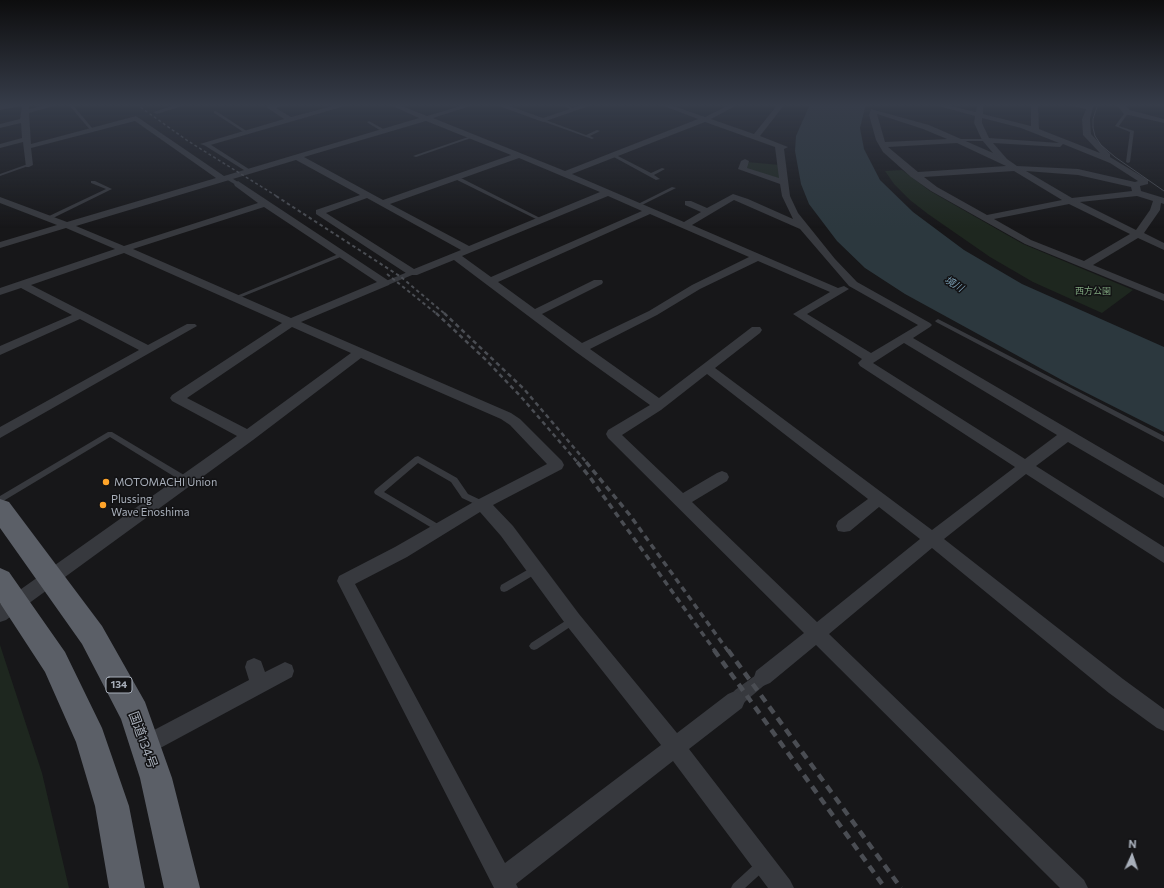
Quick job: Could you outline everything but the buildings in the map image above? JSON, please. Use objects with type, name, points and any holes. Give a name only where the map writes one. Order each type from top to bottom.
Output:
[{"type":"highway","name":"国道134号","points":[[0,509],[92,635],[134,713],[156,778],[182,888]]},
{"type":"highway","points":[[5,599],[55,662],[92,739],[112,806],[127,888]]},
{"type":"street","points":[[26,145],[29,165]]},
{"type":"street","points":[[176,145],[226,179],[238,184],[265,204],[385,283]]},
{"type":"street","points":[[207,145],[249,171]]},
{"type":"street","points":[[0,245],[336,145]]},
{"type":"street","points":[[492,145],[565,174],[636,206],[839,292]]},
{"type":"street","points":[[565,174],[638,145]]},
{"type":"street","points":[[780,145],[782,146],[786,196],[803,228],[853,284],[926,325],[864,363],[1164,556]]},
{"type":"street","points":[[883,145],[887,152],[914,175],[934,189],[1028,242],[1164,298]]},
{"type":"street","points":[[971,145],[1004,161],[1070,201],[1140,233],[1161,245]]},
{"type":"street","points":[[991,145],[1004,161]]},
{"type":"street","points":[[985,218],[1136,189],[1145,182],[1113,162],[1074,146],[1066,145]]},
{"type":"street","points":[[1097,145],[1113,162]]},
{"type":"street","points":[[383,203],[517,156]]},
{"type":"street","points":[[297,157],[469,250]]},
{"type":"street","points":[[745,161],[742,169],[784,182]]},
{"type":"street","points":[[914,175],[1014,168],[1078,172],[1136,189],[1161,201],[1140,233],[1086,265]]},
{"type":"street","points":[[248,436],[176,398],[291,322],[607,193]]},
{"type":"street","points":[[367,195],[319,212],[413,272]]},
{"type":"street","points":[[684,226],[733,197],[745,200],[803,228]]},
{"type":"street","points":[[0,200],[68,225],[237,297],[506,416],[515,422],[557,465],[482,504],[440,529],[345,581],[504,884],[675,747],[735,701],[740,695],[817,634],[932,539],[1067,435]]},
{"type":"street","points":[[688,203],[708,212]]},
{"type":"street","points":[[0,292],[124,249],[265,204]]},
{"type":"street","points":[[490,282],[649,211]]},
{"type":"street","points":[[455,256],[580,349],[658,404]]},
{"type":"street","points":[[580,349],[654,313],[696,287],[757,257]]},
{"type":"street","points":[[533,314],[598,282]]},
{"type":"street","points":[[21,284],[148,350]]},
{"type":"street","points":[[853,284],[799,314],[871,359]]},
{"type":"street","points":[[0,351],[81,315]]},
{"type":"street","points":[[0,433],[191,326]]},
{"type":"street","points":[[756,330],[710,364],[708,369],[613,434],[1076,888]]},
{"type":"street","points":[[904,338],[1164,492]]},
{"type":"street","points":[[5,599],[51,579],[361,352]]},
{"type":"street","points":[[708,369],[932,539],[1116,686],[1164,721]]},
{"type":"street","points":[[682,501],[722,477]]},
{"type":"street","points":[[844,526],[879,499]]},
{"type":"street","points":[[482,504],[507,531],[573,620],[675,747],[782,888]]},
{"type":"street","points":[[144,746],[257,676],[285,671]]},
{"type":"lane","points":[[415,156],[447,145]]},
{"type":"lane","points":[[1128,162],[1130,145]]},
{"type":"lane","points":[[613,155],[658,179]]},
{"type":"lane","points":[[0,175],[29,165]]},
{"type":"lane","points":[[650,175],[663,169]]},
{"type":"lane","points":[[455,177],[542,220]]},
{"type":"lane","points":[[49,218],[110,189],[93,182]]},
{"type":"lane","points":[[636,206],[674,188]]},
{"type":"lane","points":[[237,297],[342,255]]},
{"type":"lane","points":[[938,322],[1164,439]]},
{"type":"lane","points":[[0,500],[110,434],[186,480]]},
{"type":"lane","points":[[440,529],[378,492],[418,459],[454,480],[464,496],[482,504]]},
{"type":"lane","points":[[504,588],[536,569]]},
{"type":"lane","points":[[534,646],[573,620]]},
{"type":"lane","points":[[737,888],[763,864]]},
{"type":"green space","points":[[747,162],[780,165],[782,180],[747,169]]},
{"type":"green space","name":"西方公園","points":[[902,170],[930,191],[1023,244],[1133,290],[1102,313],[1033,282],[990,257],[910,200],[894,184],[885,171]]},
{"type":"green space","points":[[0,645],[42,773],[69,888],[0,888]]},
{"type":"water","name":"境川","points":[[795,145],[863,145],[880,180],[913,212],[964,250],[1022,284],[1164,347],[1164,432],[1071,385],[905,294],[865,268],[837,241],[809,204],[801,184]]},
{"type":"tram line","points":[[1102,145],[1115,157],[1164,191]]},
{"type":"railway","points":[[195,145],[278,197]]},
{"type":"railway","points":[[276,196],[401,277],[445,314]]},
{"type":"railway","points":[[387,274],[437,314]]},
{"type":"railway","points":[[436,313],[486,360],[523,399],[578,463]]},
{"type":"railway","points":[[444,313],[524,389],[587,463]]},
{"type":"railway","points":[[577,462],[589,476],[715,651]]},
{"type":"railway","points":[[586,462],[629,514],[728,651]]},
{"type":"railway","points":[[714,650],[885,888]]},
{"type":"railway","points":[[728,650],[901,888]]},
{"type":"place","name":"MOTOMACHI Union","points":[[106,482]]},
{"type":"place","name":"Plussing Wave Enoshima","points":[[103,505]]}]
